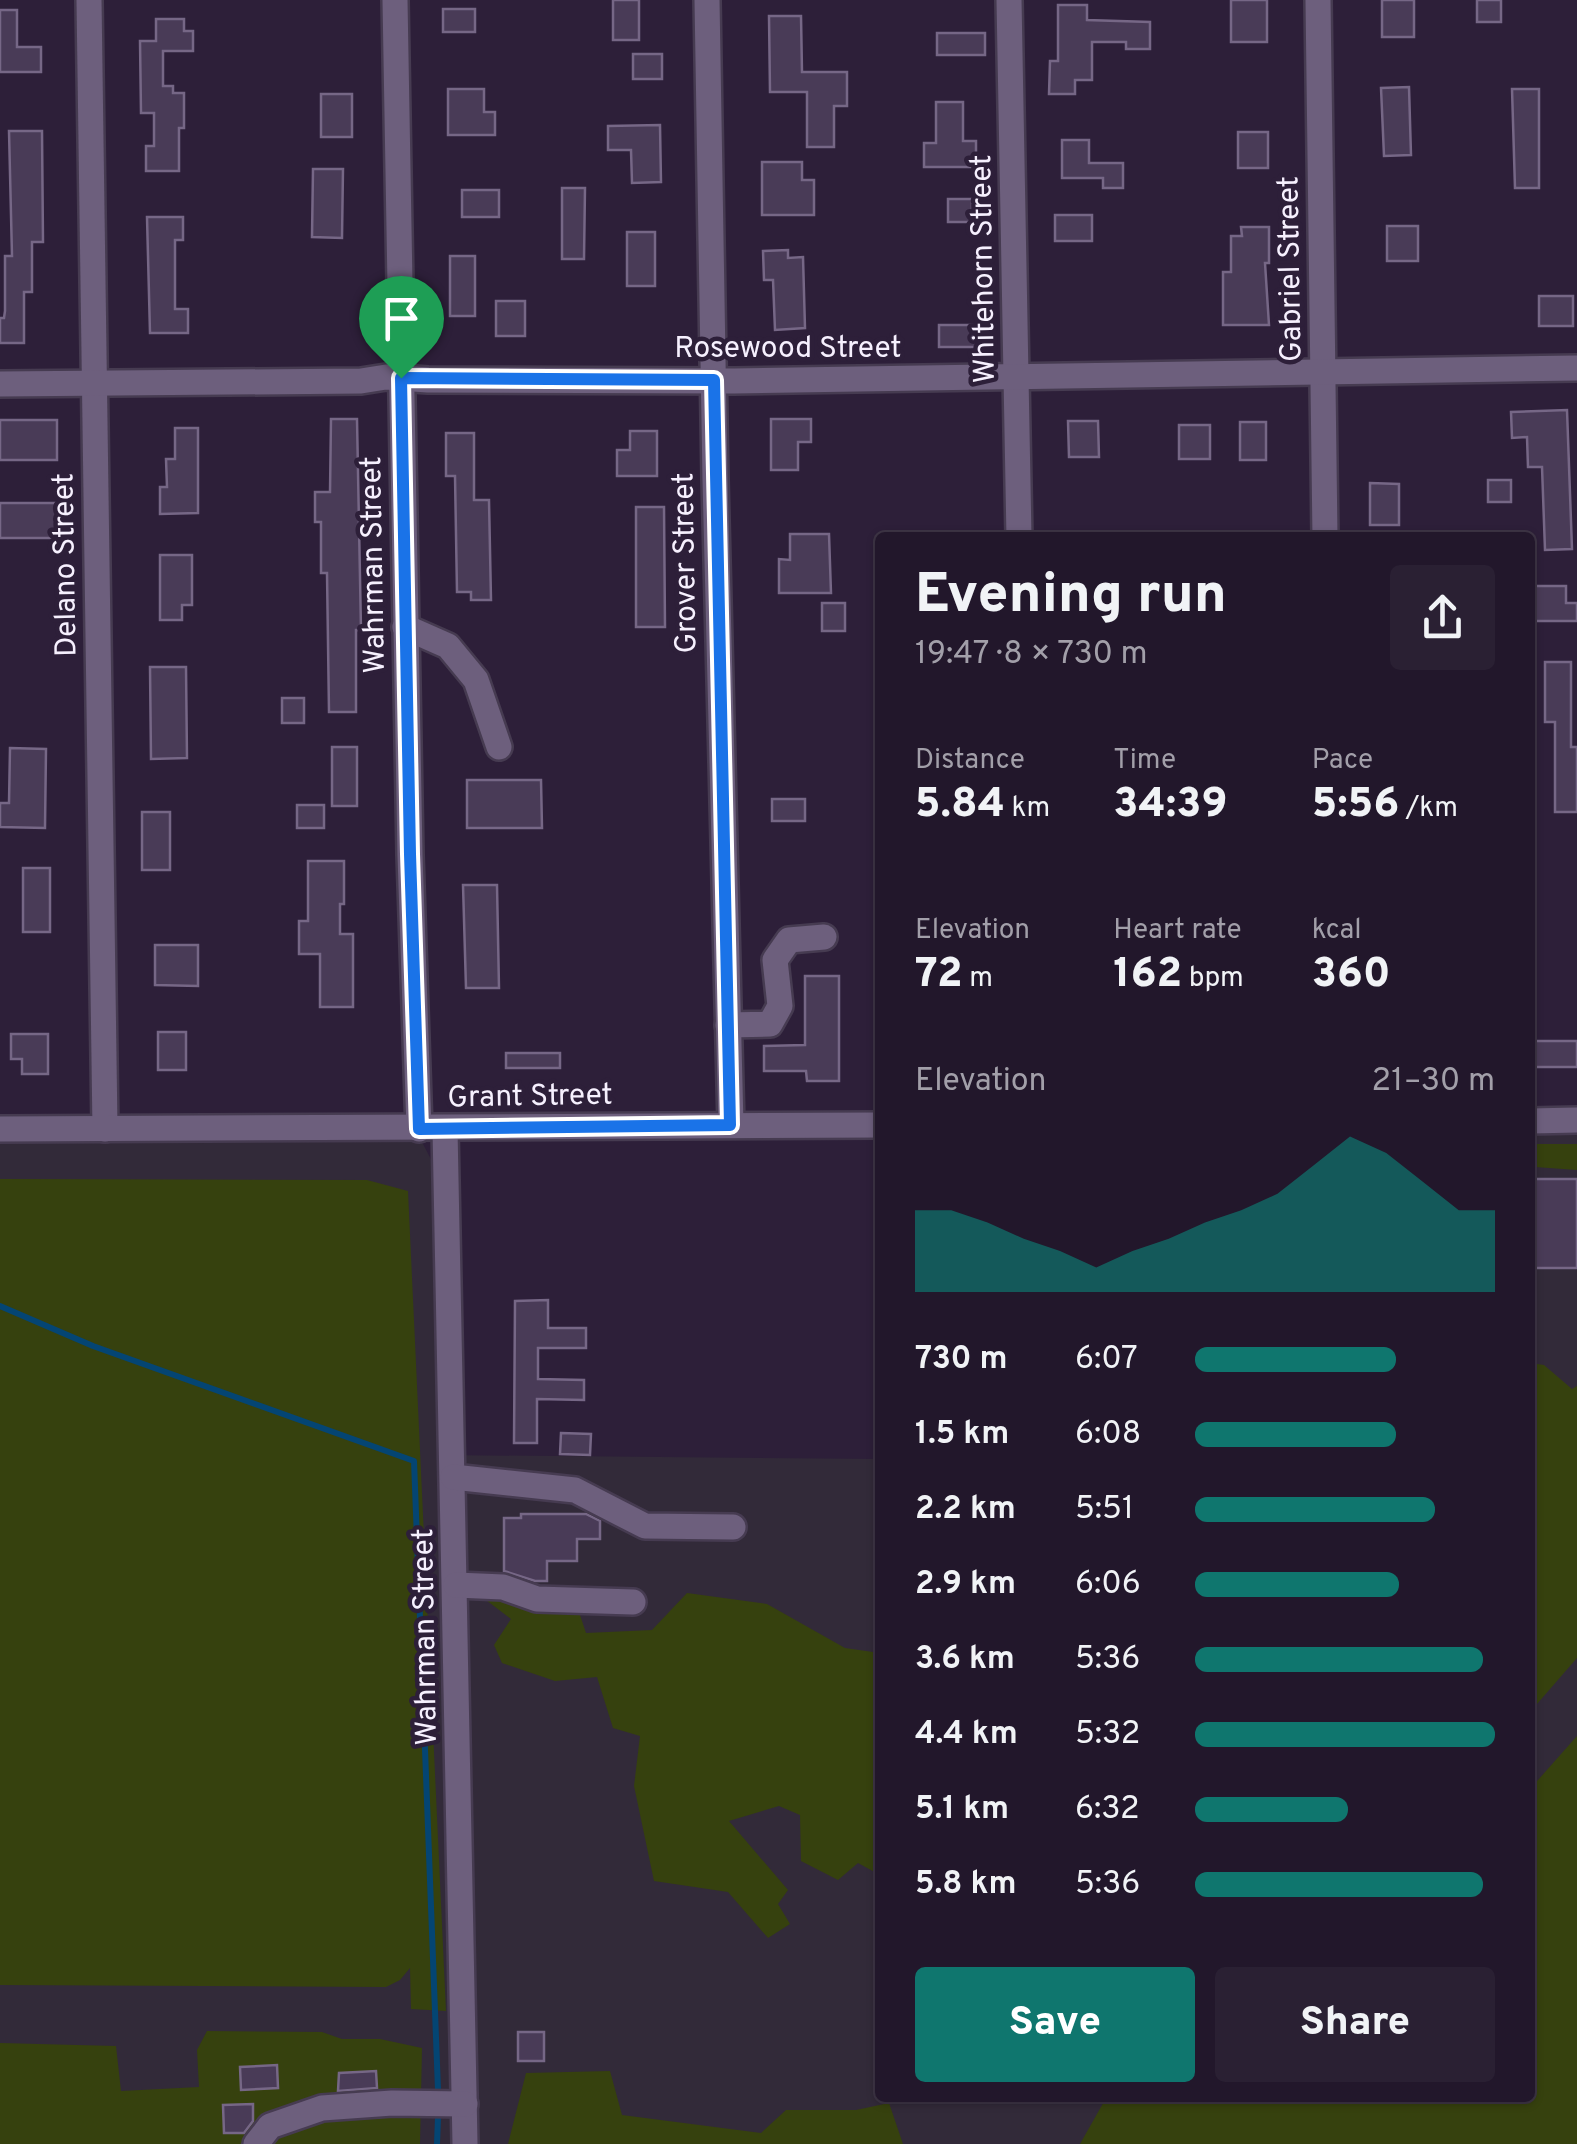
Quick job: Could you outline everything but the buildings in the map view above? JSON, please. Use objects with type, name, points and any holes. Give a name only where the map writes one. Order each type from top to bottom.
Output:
[{"type":"street","name":"Delano Street","points":[[88,0],[105,1129]]},
{"type":"street","name":"Wahrman Street","points":[[395,0],[419,1129]]},
{"type":"street","name":"Grover Street","points":[[708,0],[730,1125]]},
{"type":"street","name":"Whitehorn Street","points":[[1009,0],[1019,532]]},
{"type":"street","name":"Gabriel Street","points":[[1318,0],[1325,532]]},
{"type":"street","name":"Rosewood Street","points":[[0,384],[401,378],[1016,377],[1577,368]]},
{"type":"street","points":[[406,627],[448,646],[476,680],[499,748]]},
{"type":"street","points":[[728,1025],[770,1024],[780,1006],[776,960],[789,940],[824,937]]},
{"type":"street","points":[[1535,1121],[1577,1120]]},
{"type":"street","name":"Grant Street","points":[[0,1129],[875,1124]]},
{"type":"street","name":"Wahrman Street","points":[[445,1129],[466,2144]]},
{"type":"street","points":[[453,1477],[575,1490],[645,1526],[733,1527]]},
{"type":"street","points":[[456,1585],[503,1587],[538,1599],[633,1602]]},
{"type":"street","points":[[256,2144],[270,2126],[322,2108],[392,2102],[465,2104]]},
{"type":"shaded area","points":[[1535,1128],[1577,1128],[1577,2144],[0,2144],[0,1136],[413,1138],[423,1144],[436,1169],[440,1455],[875,1459],[875,2102],[1535,2102]]},
{"type":"green space","points":[[1535,1144],[1577,1144],[1577,1170],[1535,1167]]},
{"type":"green space","points":[[0,1179],[367,1180],[408,1191],[446,2011],[411,2009],[410,1968],[400,1980],[386,1987],[0,1985]]},
{"type":"green space","points":[[1535,1364],[1544,1365],[1572,1389],[1577,1386],[1577,1658],[1535,1706]]},
{"type":"green space","points":[[485,1580],[571,1588],[586,1633],[652,1630],[687,1593],[767,1604],[845,1648],[875,1652],[875,1872],[858,1863],[838,1880],[801,1861],[800,1815],[779,1806],[729,1821],[788,1890],[778,1904],[790,1924],[768,1938],[728,1892],[654,1881],[634,1786],[640,1736],[613,1728],[597,1677],[555,1681],[502,1663],[494,1645],[511,1619],[482,1597]]},
{"type":"green space","points":[[1577,1736],[1577,2144],[1080,2144],[1104,2102],[1535,2102],[1535,1783]]},
{"type":"green space","points":[[207,2031],[322,2032],[342,2039],[380,2039],[422,2048],[420,2144],[0,2144],[0,2043],[116,2046],[121,2091],[199,2087],[197,2050]]},
{"type":"green space","points":[[610,2071],[622,2115],[761,2133],[786,2110],[856,2110],[889,2103],[903,2144],[508,2144],[526,2073]]},
{"type":"waterway","points":[[0,1306],[93,1346],[414,1461],[438,2090]]},
{"type":"waterway","points":[[437,2144],[438,2117]]},
{"type":"route","points":[[401,378],[714,380],[730,1125],[419,1129],[401,378]]}]
